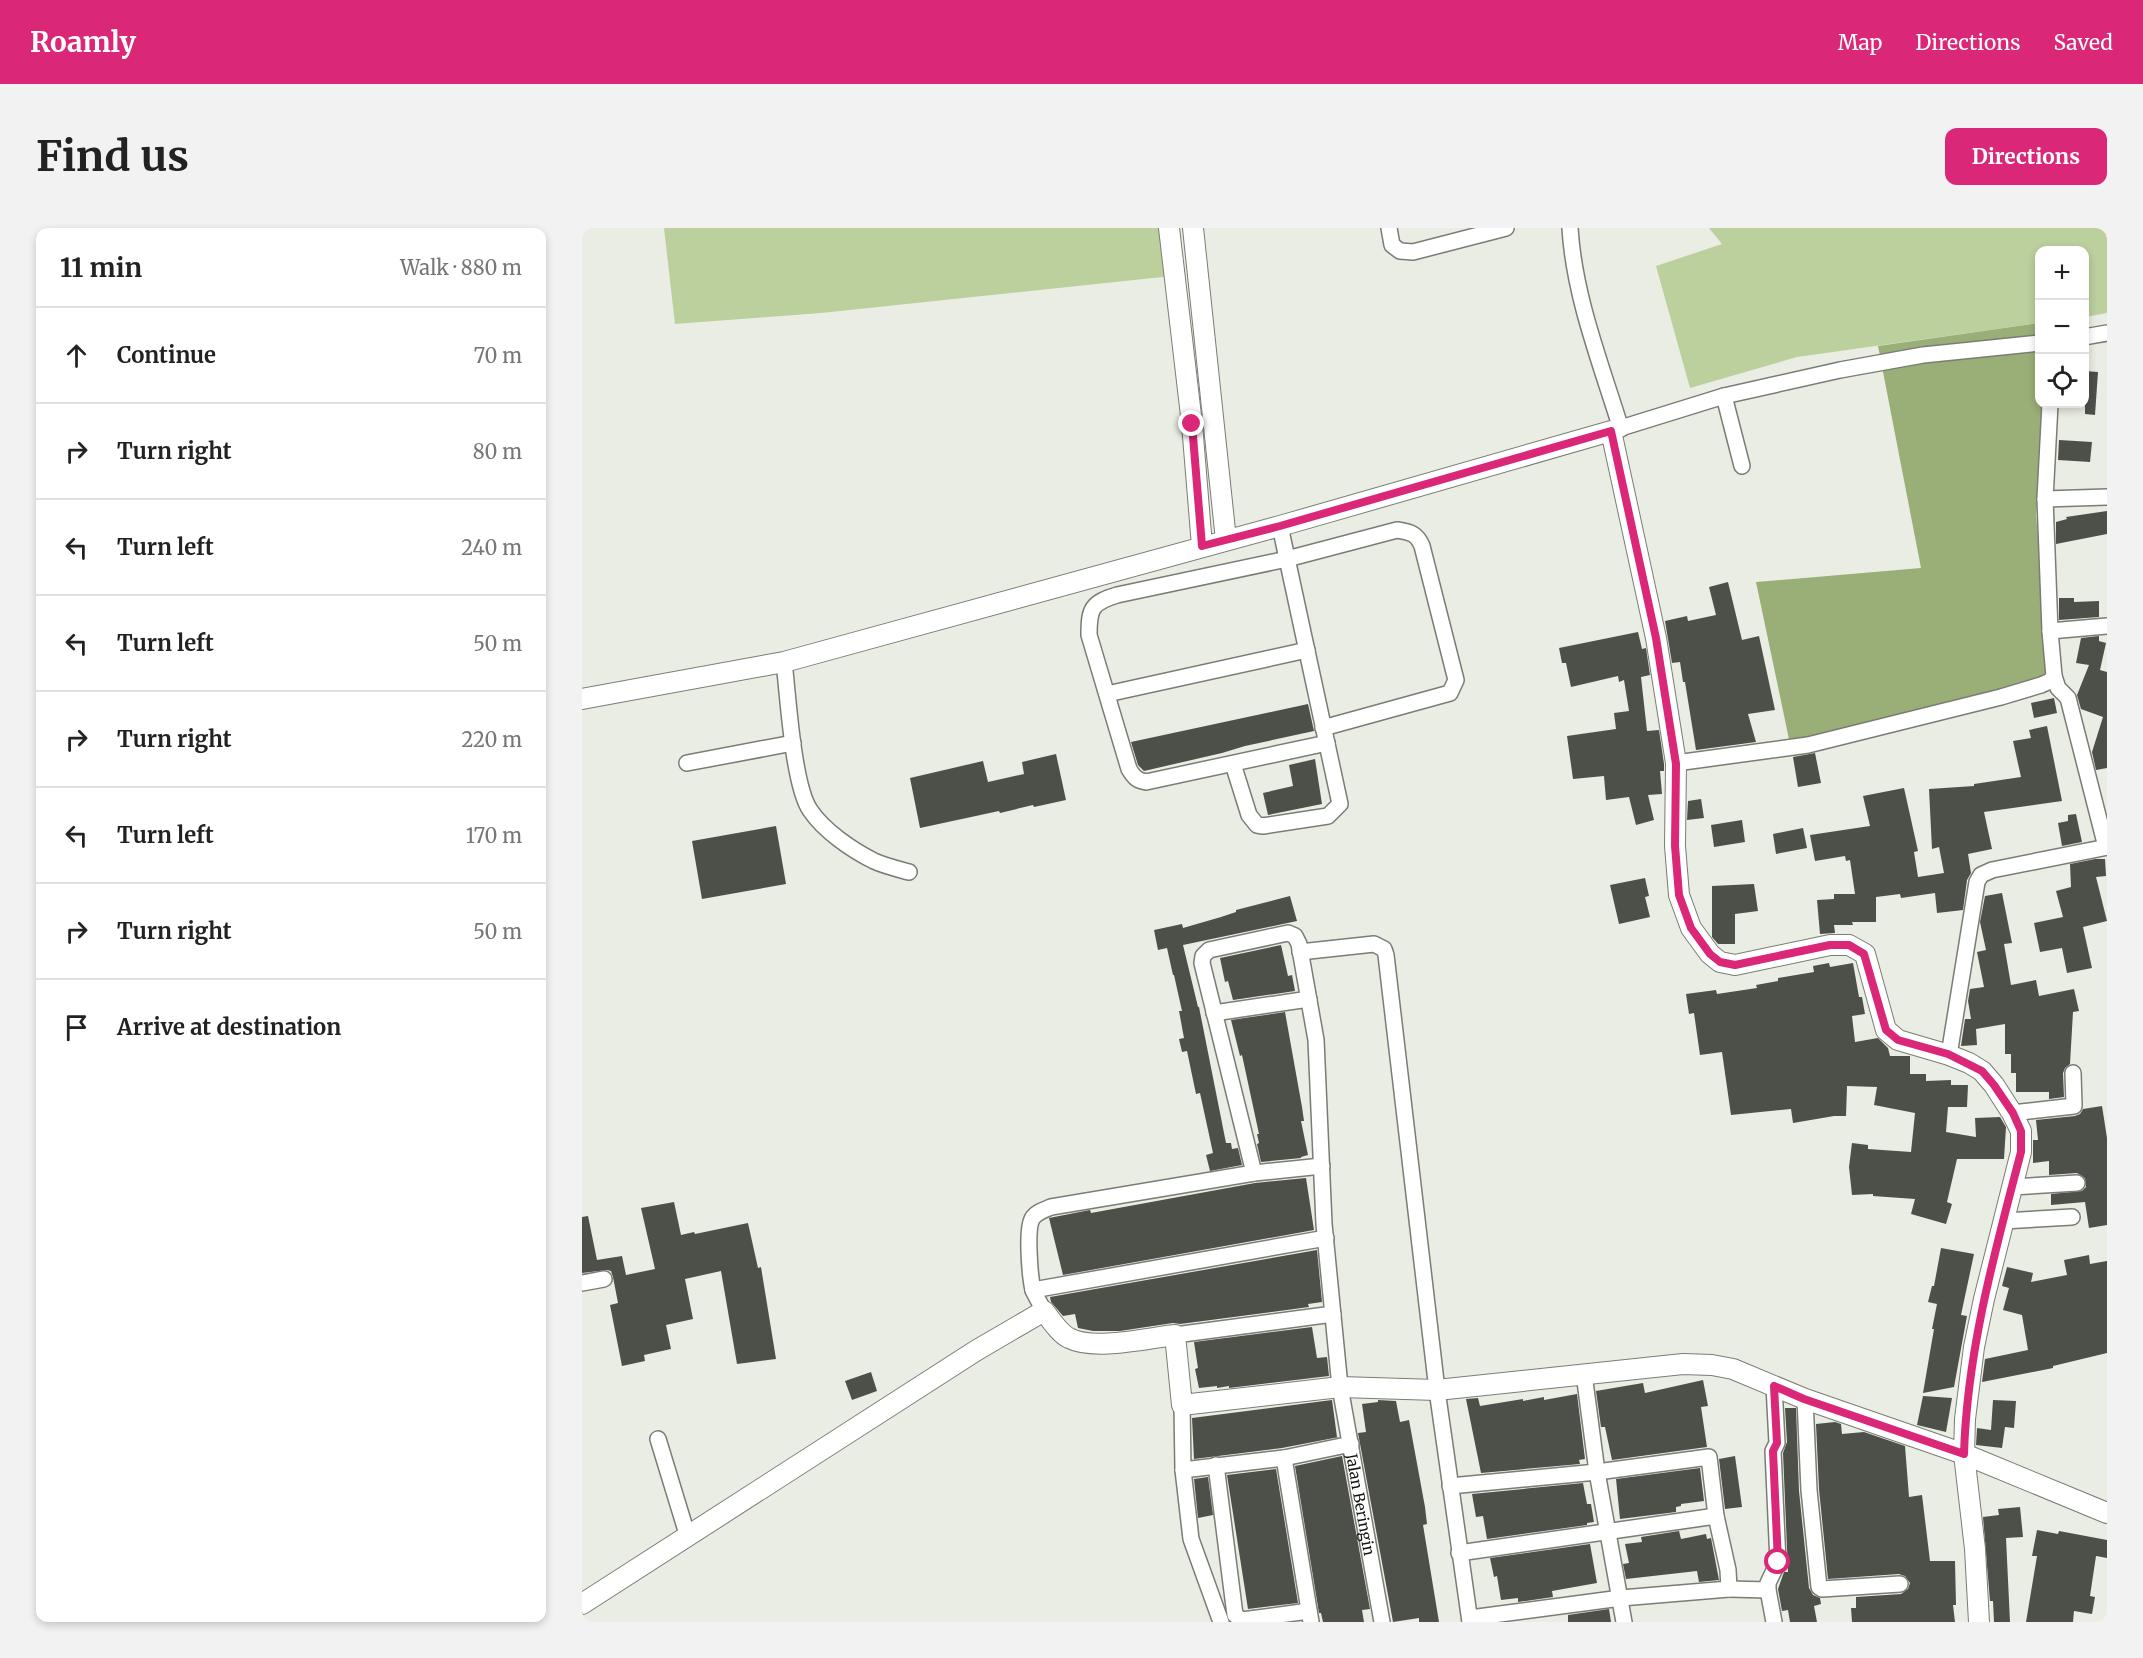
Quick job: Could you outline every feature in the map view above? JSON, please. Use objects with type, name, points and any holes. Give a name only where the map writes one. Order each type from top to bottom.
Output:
[{"type":"street","points":[[1169,228],[1192,424],[1202,546]]},
{"type":"street","points":[[1193,228],[1226,540]]},
{"type":"street","points":[[1389,228],[1392,245],[1400,250],[1413,252],[1506,228]]},
{"type":"street","points":[[1570,228],[1572,252],[1616,430],[1656,638],[1676,764],[1675,846],[1679,895],[1691,928],[1710,954],[1720,962],[1735,965],[1830,945],[1849,945],[1864,954],[1886,1030],[1898,1040],[1948,1054],[1982,1071],[2013,1113],[2021,1131],[2021,1152],[1974,1347],[1965,1419],[1964,1454],[1975,1550],[1978,1622]]},
{"type":"street","points":[[2089,336],[2107,333]]},
{"type":"street","points":[[582,699],[784,662],[1280,526],[1616,430],[1724,396],[1923,355],[2035,344]]},
{"type":"street","points":[[1724,396],[1742,466]]},
{"type":"street","points":[[1948,1054],[1977,882],[1981,875],[1992,870],[2035,860],[2107,847],[2068,698],[2058,688],[2054,676],[2045,499],[2050,408]]},
{"type":"street","points":[[2045,499],[2107,497]]},
{"type":"street","points":[[1233,764],[1249,815],[1257,825],[1328,816],[1340,804],[1280,526]]},
{"type":"street","points":[[1397,530],[1418,536],[1422,546],[1456,680],[1450,693],[1325,735],[1233,764],[1146,782],[1138,780],[1129,770],[1107,694],[1089,635],[1089,618],[1093,606],[1100,600],[1287,559],[1397,530]]},
{"type":"street","points":[[2050,631],[2107,626]]},
{"type":"street","points":[[1107,694],[1307,651]]},
{"type":"street","points":[[784,662],[793,743],[801,788],[810,809],[830,831],[854,849],[875,862],[909,872]]},
{"type":"street","points":[[1676,764],[1808,744],[2041,686],[2054,676]]},
{"type":"street","points":[[687,763],[793,743]]},
{"type":"street","points":[[1254,1173],[1202,963],[1203,956],[1209,950],[1288,933],[1295,936],[1300,952],[1374,944],[1384,948],[1437,1390],[1470,1620],[1556,1615],[1621,1598],[1729,1589],[1768,1590]]},
{"type":"street","name":"Jalan Beringin","points":[[1300,952],[1316,1040],[1326,1239],[1340,1387],[1382,1622]]},
{"type":"street","points":[[1214,1013],[1309,999]]},
{"type":"street","points":[[2013,1113],[2074,1106],[2073,1073]]},
{"type":"street","points":[[1322,1166],[1254,1173],[1051,1207],[1032,1217],[1028,1228],[1033,1290],[1044,1311],[1067,1338],[1080,1342],[1096,1345],[1333,1314]]},
{"type":"street","points":[[2012,1187],[2078,1183]]},
{"type":"street","points":[[2004,1221],[2072,1217]]},
{"type":"street","points":[[1033,1290],[1326,1239]]},
{"type":"street","points":[[582,1283],[604,1280]]},
{"type":"street","points":[[582,1604],[687,1534],[977,1350],[1044,1311]]},
{"type":"street","points":[[1175,1335],[1182,1405],[1183,1470],[1191,1539],[1221,1622]]},
{"type":"street","points":[[1182,1405],[1340,1387],[1437,1390],[1683,1364],[1712,1365],[1733,1369],[1804,1399],[1964,1454],[2107,1513]]},
{"type":"street","points":[[1584,1374],[1597,1472],[1624,1622]]},
{"type":"street","points":[[1774,1386],[1777,1443],[1773,1451],[1778,1562],[1768,1583],[1774,1622]]},
{"type":"street","points":[[1804,1399],[1809,1490],[1818,1584],[1822,1589],[1900,1584]]},
{"type":"street","points":[[658,1439],[687,1534]]},
{"type":"street","points":[[1183,1470],[1284,1458],[1351,1444]]},
{"type":"street","points":[[1450,1486],[1597,1472],[1709,1456],[1716,1516],[1728,1570],[1729,1589]]},
{"type":"street","points":[[1216,1466],[1235,1614],[1242,1620],[1310,1617],[1284,1458]]},
{"type":"street","points":[[1459,1553],[1716,1516]]},
{"type":"green space","points":[[664,228],[1168,228],[1172,276],[821,313],[675,324]]},
{"type":"green space","points":[[1709,228],[2107,228],[2107,313],[2089,316],[2089,246],[2035,246],[2035,324],[1797,357],[1690,388],[1656,266],[1722,244]]},
{"type":"green space","points":[[2035,324],[2035,408],[2044,408],[2036,515],[2052,677],[1790,744],[1756,582],[1921,568],[1878,346]]},
{"type":"building","points":[[2089,371],[2098,372],[2095,415],[2085,414],[2085,408],[2089,408]]},
{"type":"building","points":[[2059,440],[2092,442],[2090,462],[2058,460]]},
{"type":"building","points":[[2107,511],[2107,534],[2056,544],[2056,522],[2067,519],[2066,517]]},
{"type":"building","points":[[1728,582],[1742,640],[1759,636],[1775,710],[1748,714],[1756,742],[1696,750],[1685,682],[1683,682],[1680,662],[1672,663],[1665,621],[1687,616],[1688,621],[1716,615],[1709,587]]},
{"type":"building","points":[[2059,598],[2074,598],[2074,602],[2099,601],[2099,617],[2059,620]]},
{"type":"building","points":[[1638,632],[1642,649],[1646,648],[1650,675],[1641,677],[1647,731],[1659,730],[1664,771],[1660,771],[1662,794],[1648,795],[1654,820],[1636,825],[1629,797],[1606,800],[1604,776],[1573,779],[1567,736],[1616,729],[1614,713],[1629,711],[1624,680],[1619,682],[1618,676],[1571,687],[1566,663],[1562,663],[1559,648]]},
{"type":"building","points":[[2099,636],[2099,641],[2106,643],[2100,670],[2107,672],[2107,768],[2096,770],[2092,752],[2103,717],[2081,709],[2077,695],[2089,665],[2076,663],[2081,638]]},
{"type":"building","points":[[2054,698],[2057,713],[2034,718],[2031,703]]},
{"type":"building","points":[[1308,704],[1314,731],[1144,771],[1138,765],[1131,742]]},
{"type":"building","points":[[2047,726],[2062,801],[1984,812],[1992,849],[1968,854],[1971,873],[1967,880],[1963,910],[1937,913],[1935,893],[1901,898],[1900,894],[1876,897],[1876,922],[1834,925],[1835,933],[1820,934],[1817,900],[1834,899],[1834,894],[1855,894],[1850,860],[1846,861],[1845,856],[1815,861],[1810,835],[1870,826],[1863,796],[1904,788],[1918,851],[1914,852],[1918,877],[1944,873],[1939,847],[1932,849],[1929,789],[1974,786],[1974,784],[2021,777],[2013,741],[2031,738],[2029,730]]},
{"type":"building","points":[[1815,753],[1821,783],[1798,787],[1793,757]]},
{"type":"building","points":[[1056,754],[1066,800],[1000,813],[999,811],[920,828],[910,778],[983,761],[988,782],[1024,774],[1022,762]]},
{"type":"building","points":[[1315,759],[1322,804],[1268,815],[1263,793],[1293,786],[1289,765]]},
{"type":"building","points":[[1701,799],[1704,818],[1687,820],[1688,801]]},
{"type":"building","points":[[2076,814],[2082,842],[2062,846],[2058,823],[2068,821],[2068,815]]},
{"type":"building","points":[[1742,820],[1745,842],[1714,847],[1711,825]]},
{"type":"building","points":[[776,826],[786,884],[702,899],[692,841]]},
{"type":"building","points":[[1803,828],[1807,848],[1776,854],[1773,834]]},
{"type":"building","points":[[2105,859],[2106,876],[2096,877],[2107,921],[2083,927],[2092,968],[2067,973],[2062,948],[2040,952],[2034,923],[2063,917],[2056,891],[2071,887],[2070,864]]},
{"type":"building","points":[[1645,878],[1649,896],[1645,897],[1650,917],[1619,924],[1610,885]]},
{"type":"building","points":[[1754,884],[1758,911],[1735,914],[1735,944],[1718,944],[1712,937],[1712,886]]},
{"type":"building","points":[[2002,893],[2012,943],[2004,944],[2011,985],[2036,980],[2039,996],[2074,989],[2079,1011],[2073,1012],[2070,1064],[2063,1073],[2064,1097],[2049,1099],[2049,1092],[2016,1092],[2016,1073],[2011,1073],[2011,1054],[2005,1054],[2005,1024],[1976,1029],[1977,1045],[1961,1046],[1965,1019],[1971,1019],[1968,1001],[1970,989],[1984,987],[1977,952],[1986,950],[1980,922],[1985,896]]},
{"type":"building","points":[[1290,896],[1297,921],[1183,945],[1199,1007],[1226,1143],[1231,1143],[1232,1149],[1238,1148],[1242,1165],[1210,1171],[1206,1155],[1213,1153],[1200,1093],[1196,1094],[1187,1051],[1182,1052],[1179,1039],[1184,1038],[1179,1011],[1182,1011],[1174,975],[1167,948],[1158,950],[1154,930],[1182,924],[1183,928],[1236,912],[1236,910]]},
{"type":"building","points":[[1281,945],[1288,976],[1292,975],[1295,991],[1233,1000],[1228,981],[1225,982],[1220,958]]},
{"type":"building","points":[[1829,963],[1830,967],[1853,963],[1859,997],[1862,997],[1865,1014],[1852,1016],[1855,1042],[1878,1038],[1888,1048],[1890,1056],[1910,1056],[1910,1074],[1926,1074],[1926,1081],[1951,1080],[1951,1085],[1968,1085],[1967,1107],[1948,1107],[1946,1132],[1976,1137],[1975,1118],[2000,1117],[2006,1127],[2004,1159],[1957,1159],[1947,1202],[1952,1204],[1946,1224],[1911,1214],[1915,1199],[1873,1196],[1873,1194],[1852,1195],[1849,1167],[1852,1143],[1868,1145],[1868,1149],[1911,1152],[1915,1113],[1874,1105],[1877,1087],[1847,1086],[1846,1116],[1793,1123],[1791,1109],[1731,1115],[1722,1052],[1700,1055],[1694,1013],[1689,1014],[1686,994],[1716,990],[1717,994],[1757,988],[1756,985],[1778,981],[1778,978],[1814,972],[1813,966]]},
{"type":"building","points":[[1285,1012],[1308,1155],[1301,1158],[1261,1162],[1257,1144],[1259,1143],[1257,1134],[1259,1134],[1242,1055],[1240,1056],[1231,1020]]},
{"type":"building","points":[[2102,1106],[2107,1138],[2107,1225],[2089,1228],[2085,1202],[2051,1205],[2051,1194],[2082,1191],[2086,1187],[2085,1178],[2077,1173],[2049,1175],[2049,1161],[2033,1163],[2033,1140],[2038,1140],[2036,1120],[2075,1116],[2083,1109]]},
{"type":"building","points":[[1306,1178],[1314,1230],[1063,1275],[1049,1218],[1090,1210],[1091,1213],[1255,1183]]},
{"type":"building","points":[[674,1202],[681,1235],[748,1223],[758,1268],[761,1267],[776,1359],[737,1364],[721,1271],[685,1279],[693,1319],[666,1325],[671,1349],[644,1355],[645,1361],[622,1366],[610,1305],[618,1303],[611,1271],[582,1273],[582,1217],[588,1216],[597,1260],[622,1256],[626,1275],[655,1269],[641,1208]]},
{"type":"building","points":[[1941,1248],[1974,1254],[1961,1315],[1967,1316],[1954,1387],[1923,1393],[1937,1304],[1928,1302],[1932,1286],[1934,1286]]},
{"type":"building","points":[[1317,1250],[1322,1302],[1308,1304],[1309,1307],[1120,1331],[1093,1331],[1078,1328],[1075,1314],[1063,1316],[1051,1302],[1050,1297]]},
{"type":"building","points":[[2089,1255],[2090,1264],[2107,1261],[2107,1353],[2053,1366],[2053,1368],[1982,1382],[1985,1359],[2028,1350],[2022,1315],[2003,1310],[2009,1288],[2002,1286],[2007,1267],[2033,1273],[2031,1282],[2067,1275],[2064,1260]]},
{"type":"building","points":[[1312,1327],[1317,1358],[1327,1357],[1329,1376],[1229,1388],[1229,1386],[1217,1388],[1217,1386],[1199,1388],[1195,1369],[1198,1368],[1194,1342]]},
{"type":"building","points":[[871,1372],[877,1391],[852,1400],[845,1381]]},
{"type":"building","points":[[1703,1380],[1708,1406],[1701,1407],[1707,1447],[1612,1460],[1605,1427],[1601,1427],[1596,1391],[1643,1383],[1645,1393]]},
{"type":"building","points":[[1577,1394],[1585,1459],[1579,1460],[1580,1464],[1481,1473],[1466,1399],[1478,1398],[1480,1406],[1544,1397],[1544,1400]]},
{"type":"building","points":[[1923,1396],[1952,1398],[1946,1432],[1917,1425]]},
{"type":"building","points":[[1332,1400],[1337,1437],[1339,1437],[1282,1448],[1194,1459],[1192,1418]]},
{"type":"building","points":[[1378,1400],[1396,1401],[1400,1422],[1409,1420],[1425,1507],[1427,1524],[1423,1525],[1439,1622],[1419,1622],[1419,1618],[1393,1622],[1358,1433],[1366,1432],[1362,1404],[1378,1402]]},
{"type":"building","points":[[1993,1400],[2016,1401],[2014,1428],[2005,1427],[2002,1448],[1976,1445],[1977,1428],[1991,1430]]},
{"type":"building","points":[[1785,1408],[1796,1408],[1799,1491],[1809,1588],[1813,1595],[1820,1598],[1821,1604],[1814,1606],[1817,1622],[1790,1622],[1788,1610],[1782,1611],[1778,1589],[1784,1572],[1788,1572],[1783,1453],[1787,1442]]},
{"type":"building","points":[[1835,1422],[1841,1424],[1842,1434],[1864,1432],[1905,1446],[1909,1497],[1922,1495],[1930,1561],[1955,1561],[1956,1605],[1953,1605],[1955,1622],[1852,1622],[1851,1608],[1856,1608],[1856,1597],[1901,1594],[1908,1589],[1910,1583],[1905,1576],[1899,1574],[1828,1579],[1819,1489],[1816,1424]]},
{"type":"building","points":[[1342,1456],[1370,1609],[1362,1610],[1364,1622],[1323,1622],[1321,1613],[1319,1613],[1295,1466]]},
{"type":"building","points":[[1735,1456],[1742,1507],[1725,1509],[1719,1459]]},
{"type":"building","points":[[1700,1468],[1704,1501],[1681,1504],[1676,1507],[1676,1512],[1620,1519],[1616,1479]]},
{"type":"building","points":[[1276,1469],[1298,1603],[1248,1609],[1227,1475]]},
{"type":"building","points":[[1208,1477],[1213,1515],[1198,1518],[1194,1479]]},
{"type":"building","points":[[1583,1483],[1587,1504],[1591,1504],[1594,1522],[1587,1523],[1587,1525],[1487,1539],[1483,1516],[1476,1517],[1472,1494]]},
{"type":"building","points":[[2020,1507],[2023,1537],[2006,1538],[2010,1622],[1994,1622],[1983,1517],[1999,1515],[1998,1509]]},
{"type":"building","points":[[2037,1530],[2058,1534],[2059,1531],[2107,1540],[2107,1558],[2096,1556],[2090,1596],[2095,1597],[2092,1614],[2074,1611],[2073,1622],[2026,1622],[2037,1556],[2032,1556]]},
{"type":"building","points":[[1679,1531],[1681,1539],[1706,1534],[1707,1539],[1711,1538],[1719,1580],[1699,1582],[1697,1571],[1626,1579],[1623,1564],[1629,1563],[1625,1544],[1642,1542],[1641,1537]]},
{"type":"building","points":[[1590,1544],[1597,1583],[1552,1591],[1553,1597],[1518,1602],[1518,1598],[1501,1600],[1497,1576],[1494,1577],[1490,1558]]},
{"type":"building","points":[[1609,1609],[1611,1622],[1568,1622],[1568,1615]]},
{"type":"route","points":[[1192,424],[1202,546],[1280,526],[1611,431],[1656,638],[1676,764],[1675,846],[1679,895],[1691,928],[1710,954],[1720,962],[1735,965],[1830,945],[1849,945],[1864,954],[1869,965],[1886,1030],[1898,1040],[1948,1054],[1982,1071],[2013,1113],[2021,1131],[2021,1152],[1974,1347],[1965,1419],[1964,1454],[1804,1399],[1774,1386],[1777,1443],[1773,1451],[1778,1562]]}]
